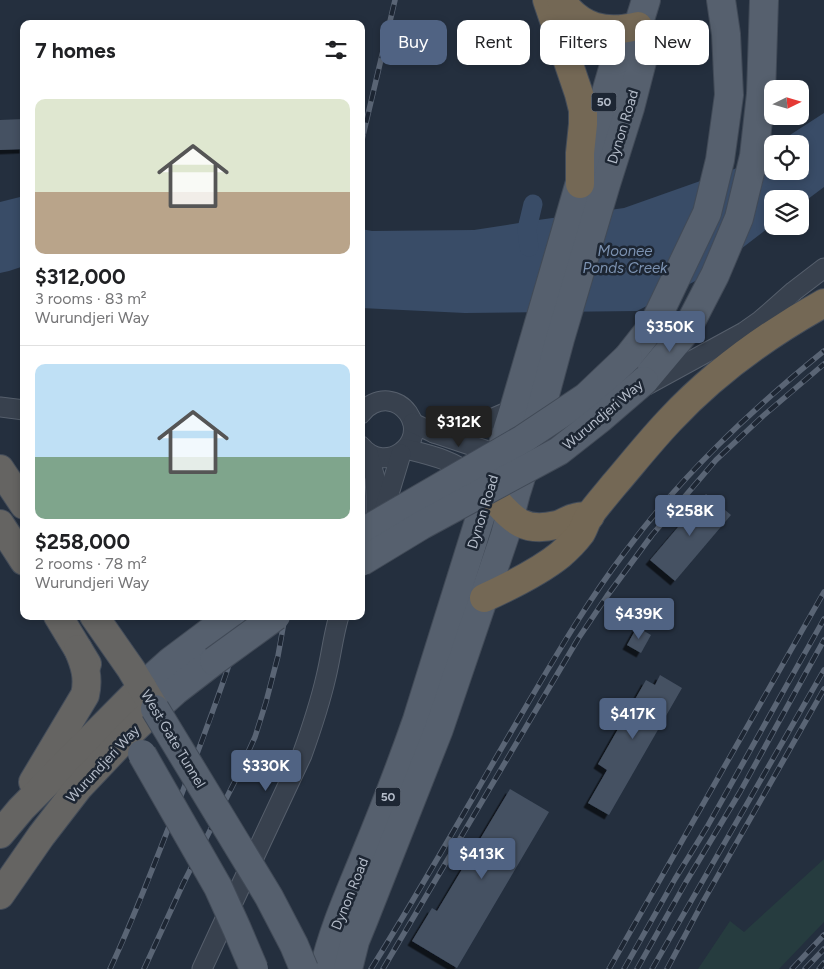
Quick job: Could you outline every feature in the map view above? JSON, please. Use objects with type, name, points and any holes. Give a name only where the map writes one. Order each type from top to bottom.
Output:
[{"type":"highway","points":[[547,0],[583,110],[584,124],[580,153],[593,184]]},
{"type":"highway","points":[[561,0],[575,16],[594,27],[616,30],[642,13]]},
{"type":"highway","points":[[484,598],[515,583],[548,564],[561,554],[582,532],[590,516],[670,420],[721,372],[766,339],[824,303]]},
{"type":"highway","points":[[0,469],[20,499]]},
{"type":"highway","points":[[488,492],[510,517],[527,526],[555,526],[572,518],[590,516]]},
{"type":"highway","points":[[0,524],[20,555]]},
{"type":"highway","points":[[60,620],[123,722]]},
{"type":"highway","name":"West Gate Tunnel","points":[[97,620],[131,669],[148,698]]},
{"type":"highway","points":[[4,829],[85,695],[88,682],[78,649]]},
{"type":"highway","name":"Wurundjeri Way","points":[[4,829],[21,809],[123,722],[148,698]]},
{"type":"highway","name":"Wurundjeri Way","points":[[0,895],[36,843],[78,788],[123,722]]},
{"type":"main road","name":"Wurundjeri Way","points":[[365,549],[586,397],[628,357],[654,324],[707,213],[720,160],[729,95],[726,34],[721,0]]},
{"type":"main road","name":"Wurundjeri Way","points":[[365,550],[422,525],[559,451],[644,381],[686,331],[715,275],[739,218],[752,165],[761,94],[764,0]]},
{"type":"main road","name":"Dynon Road","points":[[348,969],[358,934],[436,737],[456,681],[459,629],[478,529],[488,492],[512,462],[593,184],[619,48],[622,40],[642,13]]},
{"type":"main road","name":"Dynon Road","points":[[324,969],[341,912],[459,629],[484,598],[510,517],[514,410],[548,339]]},
{"type":"main road","name":"Wurundjeri Way","points":[[148,698],[171,661],[226,620]]},
{"type":"main road","name":"Wurundjeri Way","points":[[148,698],[175,691],[270,620]]},
{"type":"main road","name":"West Gate Tunnel","points":[[148,698],[269,897],[294,944],[304,969]]},
{"type":"main road","points":[[123,722],[218,887],[254,969]]},
{"type":"street","points":[[413,423],[533,472],[540,472],[567,462],[587,446],[641,389],[744,332],[824,268]]},
{"type":"street","points":[[365,408],[381,401],[388,401],[406,410],[413,423],[413,437],[410,444],[394,457],[380,458],[365,450]]},
{"type":"street","points":[[0,407],[20,410]]},
{"type":"street","points":[[434,433],[491,419],[514,410]]},
{"type":"street","points":[[365,548],[381,522],[403,451]]},
{"type":"street","points":[[403,451],[433,456],[448,461],[469,474],[488,492]]},
{"type":"street","points":[[365,452],[374,478],[376,496],[375,524],[365,548]]},
{"type":"street","points":[[202,969],[302,755],[326,677],[338,620]]},
{"type":"green space","points":[[824,859],[824,922],[779,969],[698,969],[730,921],[744,932]]},
{"type":"water","name":"Moonee Ponds Creek","points":[[824,113],[824,187],[809,198],[809,190],[764,190],[764,231],[707,275],[637,311],[465,313],[365,308],[365,230],[474,230],[624,208],[737,168],[764,151],[764,180],[809,180],[809,135],[790,135],[805,125],[809,125],[809,123]]},
{"type":"water","points":[[20,197],[20,267],[0,273],[0,202]]},
{"type":"building","points":[[20,119],[20,149],[0,150],[0,120]]},
{"type":"building","points":[[706,494],[731,515],[675,581],[650,560]]},
{"type":"building","points":[[637,627],[651,635],[641,653],[627,645]]},
{"type":"building","points":[[660,675],[682,688],[609,815],[588,803],[607,770],[598,764],[646,680],[655,685]]},
{"type":"building","points":[[510,789],[549,812],[457,968],[412,941],[432,908],[437,911]]},
{"type":"waterway","points":[[529,247],[527,229],[533,204]]},
{"type":"railway","points":[[365,127],[395,0]]},
{"type":"railway","points":[[371,969],[558,652],[611,571],[647,524],[718,445],[824,351]]},
{"type":"railway","points":[[383,969],[578,639],[607,596],[652,535],[716,460],[763,416],[824,364]]},
{"type":"railway","points":[[609,969],[824,592]]},
{"type":"railway","points":[[624,969],[707,827],[824,619]]},
{"type":"railway","points":[[110,969],[141,897],[190,772],[219,695],[244,620]]},
{"type":"railway","points":[[144,969],[183,884],[255,737],[278,656],[284,620]]},
{"type":"railway","points":[[637,969],[740,792],[824,640]]},
{"type":"railway","points":[[652,969],[824,670]]},
{"type":"railway","points":[[667,969],[824,689]]},
{"type":"railway","points":[[792,969],[824,935]]},
{"type":"railway","points":[[805,969],[824,949]]},
{"type":"railway","points":[[819,969],[824,963]]}]
